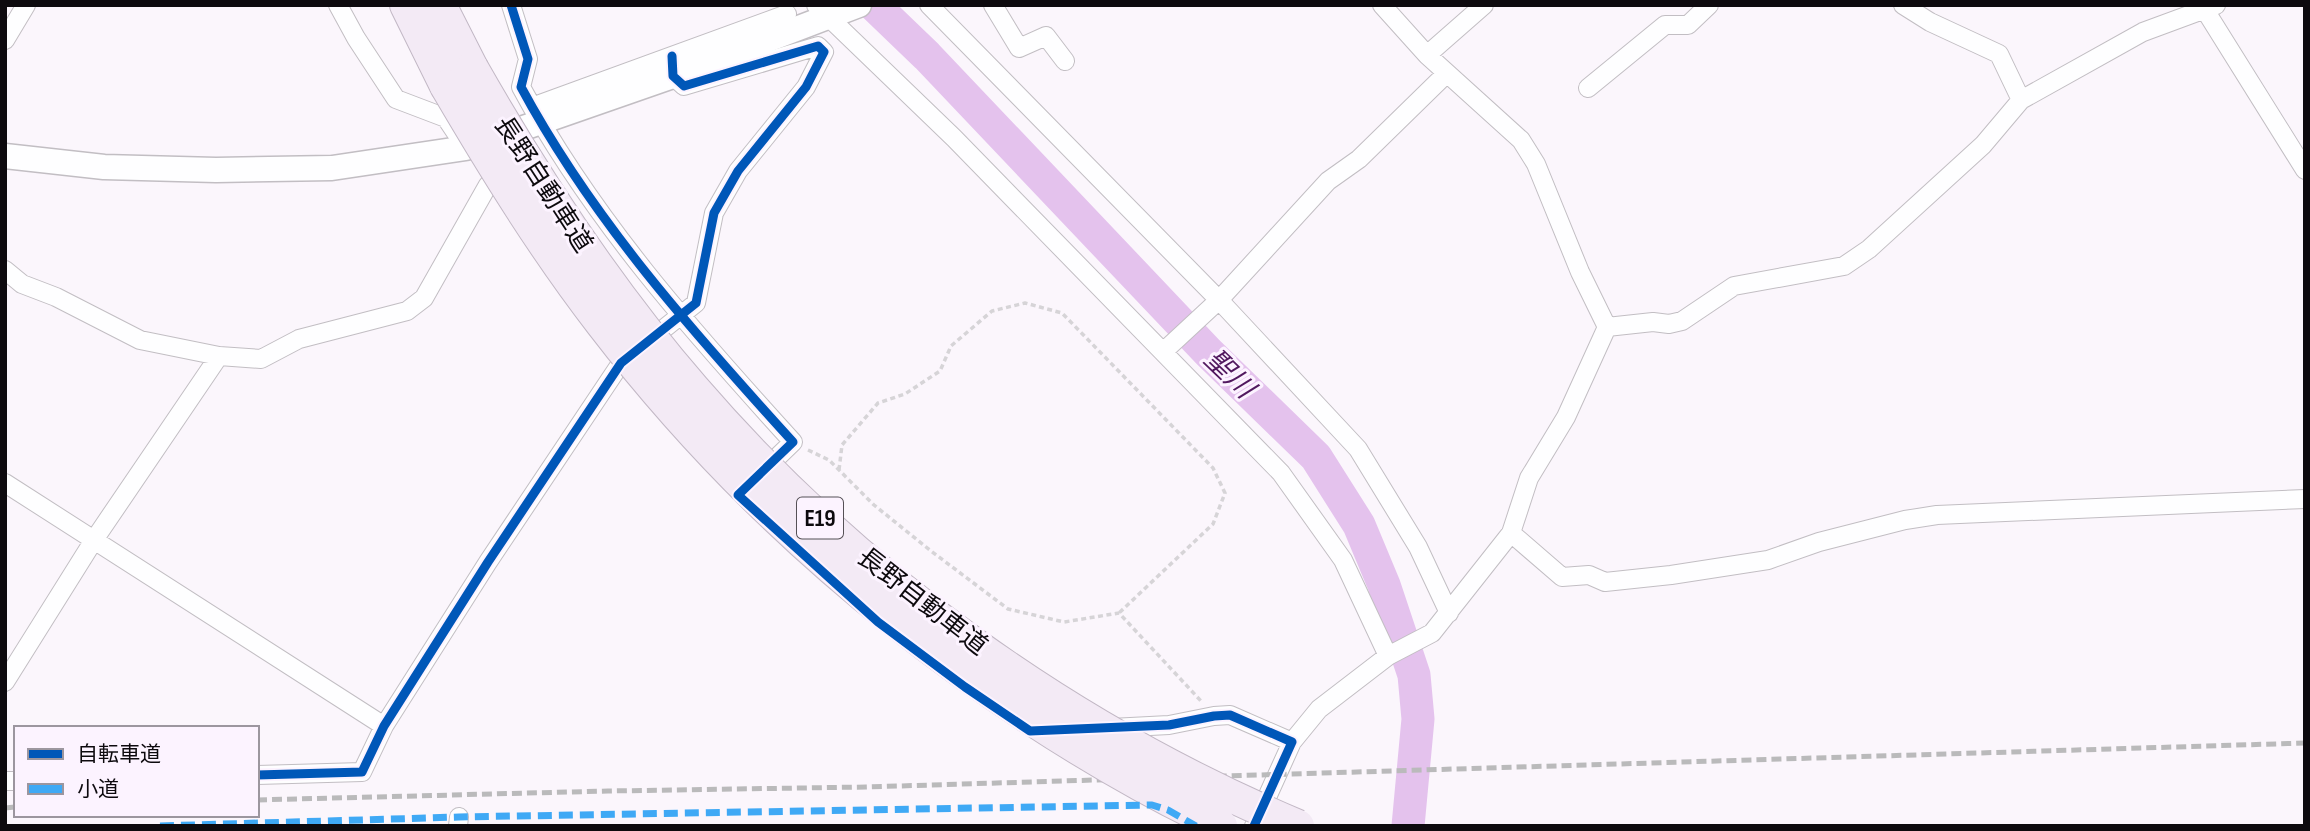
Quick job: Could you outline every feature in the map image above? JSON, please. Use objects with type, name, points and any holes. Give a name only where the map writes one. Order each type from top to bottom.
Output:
[{"type":"highway","name":"長野自動車道","points":[[406,5],[446,86],[528,221],[601,324],[673,412],[749,492],[842,578],[962,672],[1101,762],[1221,826]]},
{"type":"highway","name":"長野自動車道","points":[[440,5],[472,68],[529,165],[622,301],[704,400],[769,470],[937,616],[1069,707],[1195,779],[1298,826]]},
{"type":"street","points":[[5,40],[26,5]]},
{"type":"street","points":[[338,5],[396,99],[446,118],[488,185],[554,278],[668,422],[738,495],[878,622],[965,687],[1030,731],[1169,725],[1230,715],[1292,742]]},
{"type":"street","points":[[511,5],[528,59],[521,87],[536,115],[606,221],[681,317],[793,442],[738,495]]},
{"type":"street","points":[[5,156],[104,167],[216,170],[319,168],[466,148],[536,115],[826,12],[859,5]]},
{"type":"street","points":[[929,5],[1219,300],[1358,449],[1418,547],[1449,613]]},
{"type":"street","points":[[993,5],[1019,48],[1046,36],[1065,61]]},
{"type":"street","points":[[1382,5],[1427,55],[1521,140],[1536,164],[1580,272],[1607,327]]},
{"type":"street","points":[[1427,55],[1484,5]]},
{"type":"street","points":[[1588,88],[1665,25],[1688,25],[1709,5]]},
{"type":"street","points":[[1903,5],[1930,22],[1999,54],[2021,100]]},
{"type":"street","points":[[1607,327],[1682,321],[1734,286],[1844,266],[1870,249],[1983,145],[2021,100],[2143,32],[2210,8],[2305,170]]},
{"type":"street","points":[[826,12],[954,138],[1281,473],[1343,560],[1388,656]]},
{"type":"street","points":[[673,66],[787,14]]},
{"type":"street","points":[[259,775],[362,772],[384,726],[488,562],[621,363],[696,303],[714,213],[738,171],[806,88],[824,52],[818,46],[684,86],[673,66]]},
{"type":"street","points":[[1164,351],[1219,300],[1328,181],[1359,159],[1447,74]]},
{"type":"street","points":[[5,270],[22,284],[56,297],[140,340],[219,356],[261,359],[299,340],[407,311],[424,298],[488,185]]},
{"type":"street","points":[[1254,826],[1292,742],[1319,709],[1388,656],[1432,633],[1511,533],[1529,478],[1566,418],[1607,327]]},
{"type":"street","points":[[5,682],[94,540],[219,356]]},
{"type":"street","points":[[5,483],[384,726]]},
{"type":"street","points":[[1511,533],[1562,576],[1590,575],[1605,582],[1768,560],[1819,542],[1905,520],[1937,515],[2305,499]]},
{"type":"path","points":[[793,442],[829,460],[839,470],[874,505],[1008,609],[1064,622],[1119,614],[1213,523],[1225,493],[1213,468],[1062,313],[1025,303],[992,311],[951,346],[940,371],[905,394],[878,403],[842,445],[839,470]]},
{"type":"path","points":[[1119,614],[1214,716]]},
{"type":"waterway","name":"聖川","points":[[874,5],[927,56],[1208,352],[1316,457],[1359,525],[1384,585],[1414,675],[1418,719],[1408,826]]},
{"type":"railway","points":[[259,800],[866,787],[2305,743]]},
{"type":"railway","points":[[5,808],[14,807]]},
{"type":"marked path","points":[[160,826],[459,817],[1152,805],[1168,810],[1196,826]]},
{"type":"cycle path","points":[[511,5],[528,59],[521,87],[579,183],[681,316],[793,442],[738,495],[878,622],[965,687],[1030,731],[1169,725],[1230,715],[1292,742],[1254,826]]},
{"type":"cycle path","points":[[259,775],[362,772],[384,726],[488,562],[621,363],[696,303],[714,213],[738,171],[806,87],[824,52],[818,46],[684,86],[673,76],[672,56]]}]
